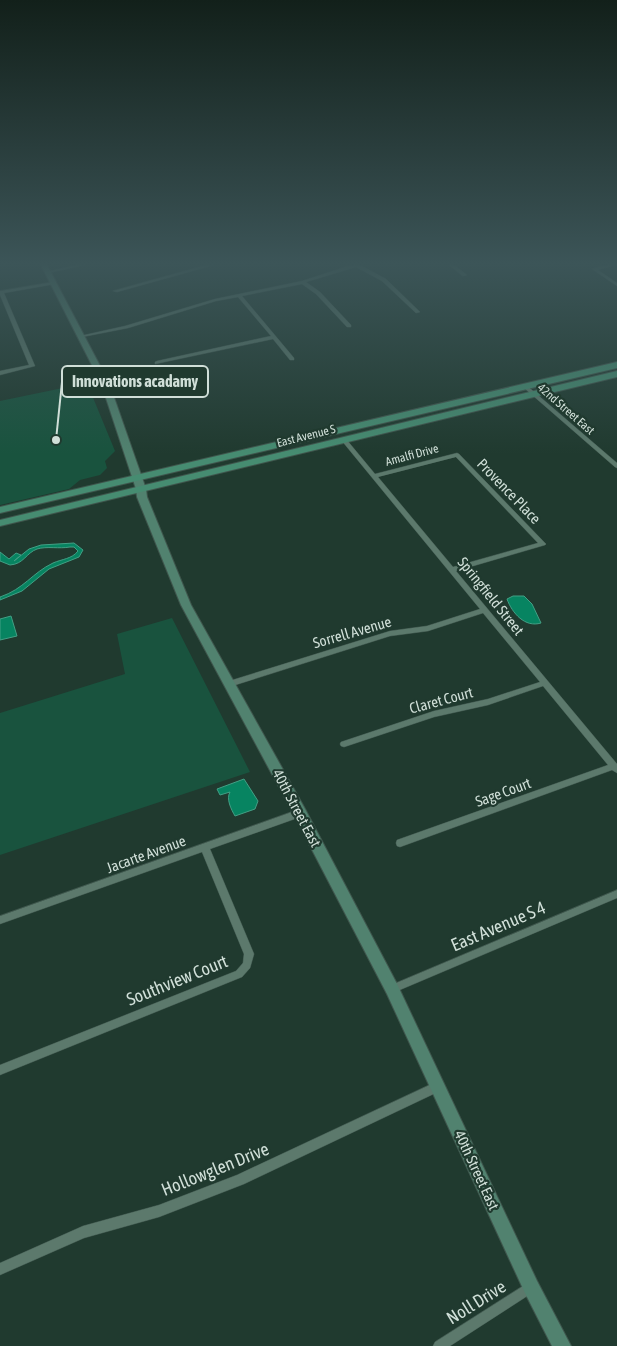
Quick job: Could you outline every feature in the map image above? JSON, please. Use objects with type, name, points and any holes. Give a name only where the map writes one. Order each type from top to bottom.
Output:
[{"type":"main road","name":"40th Street East","points":[[78,328],[105,383],[142,497],[177,585],[392,988],[531,1287],[562,1346]]},
{"type":"main road","name":"East Avenue S","points":[[0,523],[139,483],[525,386],[617,365]]},
{"type":"main road","name":"East Avenue S","points":[[0,510],[344,440],[617,374]]},
{"type":"street","points":[[0,372],[32,366],[15,328]]},
{"type":"street","points":[[82,336],[122,328]]},
{"type":"street","points":[[266,328],[292,359]]},
{"type":"street","points":[[157,364],[274,337]]},
{"type":"street","name":"42nd Street East","points":[[525,386],[617,466]]},
{"type":"street","name":"Springfield Street","points":[[344,440],[483,610],[616,768]]},
{"type":"street","name":"Amalfi Drive","points":[[374,476],[456,455]]},
{"type":"street","name":"Provence Place","points":[[452,570],[543,544],[456,455]]},
{"type":"street","name":"Sorrell Avenue","points":[[229,684],[390,634],[428,628],[483,610]]},
{"type":"street","name":"Claret Court","points":[[344,744],[434,714],[488,702],[545,683]]},
{"type":"street","name":"Sage Court","points":[[400,844],[616,768]]},
{"type":"street","name":"Jacarte Avenue","points":[[0,920],[300,813]]},
{"type":"street","name":"Southview Court","points":[[0,1070],[239,974],[247,964],[249,954],[205,847]]},
{"type":"street","name":"East Avenue S 4","points":[[392,988],[617,894]]},
{"type":"street","name":"Hollowglen Drive","points":[[0,1269],[83,1232],[159,1211],[240,1180],[438,1086]]},
{"type":"street","name":"Noll Drive","points":[[439,1346],[531,1287]]},
{"type":"shaded area","points":[[87,383],[115,451],[105,461],[107,468],[100,475],[80,480],[69,489],[0,505],[0,401]]},
{"type":"shaded area","points":[[74,543],[83,550],[79,557],[49,569],[22,591],[0,600],[0,597],[15,590],[46,567],[76,554],[78,551],[74,547],[41,548],[33,551],[19,563],[10,565],[0,561],[0,552],[9,559],[16,553],[21,555],[14,561],[29,549],[41,545]]},
{"type":"shaded area","points":[[513,596],[524,596],[532,604],[541,623],[530,623],[520,618],[512,609],[507,599]]},
{"type":"shaded area","points":[[11,616],[17,636],[0,640],[0,619]]},
{"type":"shaded area","points":[[172,618],[250,772],[0,855],[0,713],[125,674],[117,634]]},
{"type":"shaded area","points":[[244,779],[258,801],[255,809],[235,816],[229,801],[230,792],[220,795],[217,789]]},
{"type":"place","name":"Innovations acadamy","points":[[56,440]]}]
